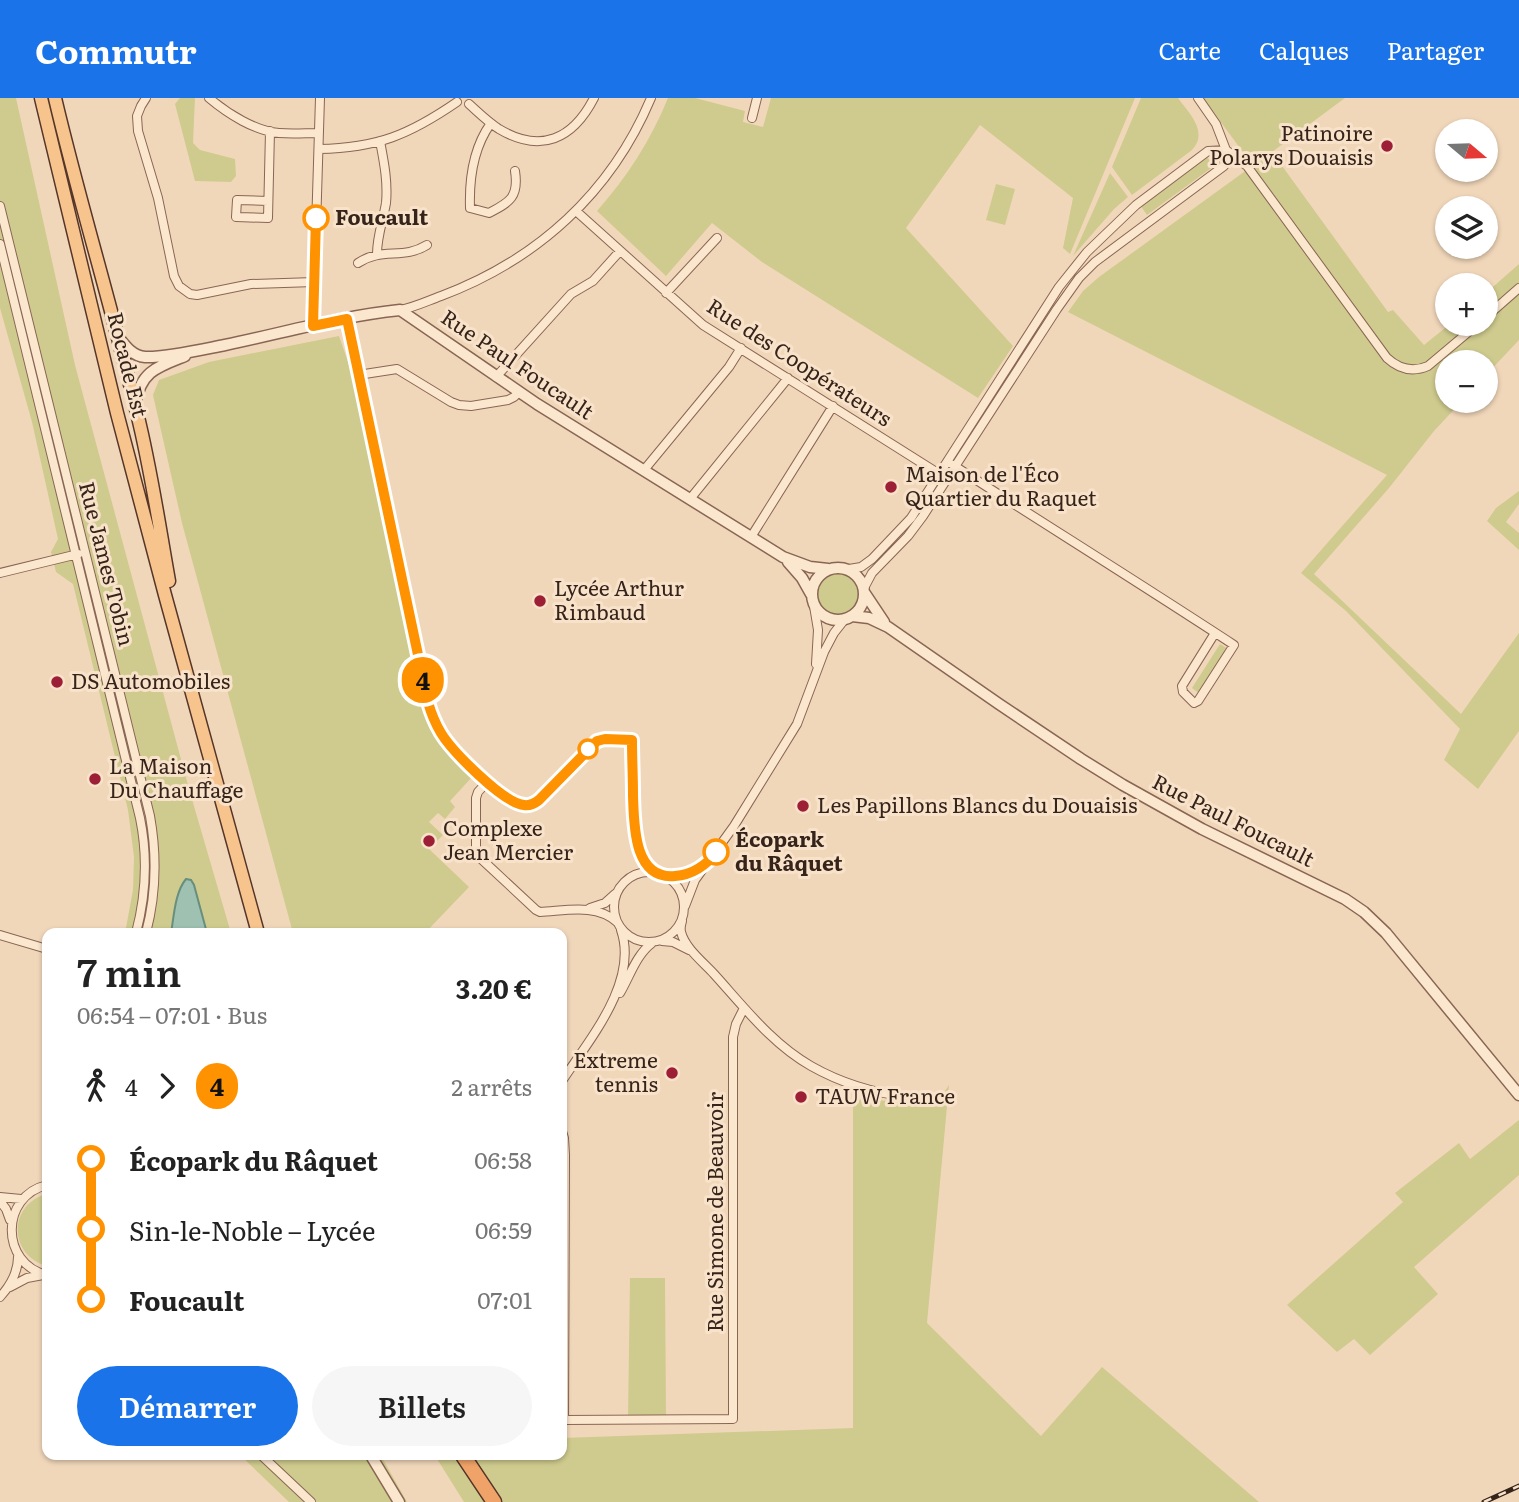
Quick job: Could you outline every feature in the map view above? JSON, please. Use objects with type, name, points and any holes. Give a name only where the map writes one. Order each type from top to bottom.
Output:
[{"type":"highway","points":[[466,1460],[494,1502]]},
{"type":"main road","name":"Rocade Est","points":[[41,98],[117,413],[257,928]]},
{"type":"main road","name":"Rocade Est","points":[[55,98],[135,404],[154,495],[177,640]]},
{"type":"street","points":[[146,98],[138,116],[138,131],[158,198],[174,276],[179,286],[190,294],[200,295],[250,284],[314,282]]},
{"type":"street","points":[[209,98],[237,117],[270,131],[319,133]]},
{"type":"street","points":[[313,326],[320,98]]},
{"type":"street","points":[[319,149],[356,148],[410,132],[433,119],[456,100],[462,106],[470,101],[491,123],[503,131],[536,141],[553,139],[573,128],[594,98]]},
{"type":"street","points":[[118,337],[132,352],[146,357],[204,349],[414,307],[463,288],[503,268],[576,211],[611,169],[650,98]]},
{"type":"street","points":[[752,118],[757,98]]},
{"type":"street","points":[[814,678],[818,636],[812,588],[816,579],[828,569],[858,568],[895,536],[943,476],[1079,278],[1100,258],[1223,168],[1226,150],[1216,124],[1198,98]]},
{"type":"street","points":[[491,123],[482,138],[474,162],[470,183],[470,208],[489,213],[510,200],[516,190],[515,172]]},
{"type":"street","points":[[268,201],[270,131]]},
{"type":"street","points":[[377,254],[387,188],[380,141]]},
{"type":"street","points":[[951,464],[1059,287],[1087,252],[1136,205],[1208,151],[1226,150],[1247,166],[1393,364],[1405,369],[1424,368],[1464,336]]},
{"type":"street","name":"Rue James Tobin","points":[[0,206],[15,286],[142,826],[145,880],[137,928]]},
{"type":"street","name":"Rue des Coopérateurs","points":[[576,211],[698,321],[943,476]]},
{"type":"street","points":[[666,293],[717,238]]},
{"type":"street","name":"Rue James Tobin","points":[[0,244],[15,286]]},
{"type":"street","points":[[358,263],[377,254],[408,252],[427,245]]},
{"type":"street","points":[[496,377],[570,294],[593,281],[620,251]]},
{"type":"street","points":[[0,289],[15,286]]},
{"type":"street","points":[[1498,306],[1519,288]]},
{"type":"street","name":"Rue Paul Foucault","points":[[400,310],[519,392],[783,557],[810,567],[828,569]]},
{"type":"street","points":[[347,319],[430,710],[446,740],[487,782],[475,798],[478,856],[536,910],[592,910],[607,914],[627,935],[637,940],[673,942],[695,953]]},
{"type":"street","points":[[644,470],[729,367],[741,348]]},
{"type":"street","points":[[135,404],[140,386],[149,372],[204,349]]},
{"type":"street","points":[[358,375],[397,369],[451,402],[463,406],[508,400],[519,392]]},
{"type":"street","points":[[690,499],[788,378]]},
{"type":"street","points":[[751,537],[833,406]]},
{"type":"street","points":[[951,464],[1234,645],[1194,703],[1183,692],[1182,686],[1215,633]]},
{"type":"street","points":[[908,1097],[890,1095],[838,1080],[797,1058],[744,1008],[695,953],[681,932],[685,905],[693,884],[734,826],[797,724],[831,639],[861,607],[864,590],[872,573],[913,530],[943,476]]},
{"type":"street","points":[[0,573],[80,554]]},
{"type":"street","name":"Rue James Tobin","points":[[80,554],[151,824],[154,879],[147,928]]},
{"type":"street","name":"Rue Paul Foucault","points":[[783,557],[802,578],[813,601]]},
{"type":"street","points":[[849,569],[860,579],[864,590]]},
{"type":"street","name":"Rue Paul Foucault","points":[[864,590],[888,627]]},
{"type":"street","points":[[813,601],[819,612],[827,618],[848,618]]},
{"type":"street","name":"Rue Paul Foucault","points":[[848,618],[869,618],[888,627],[1123,785],[1202,829],[1360,908],[1386,933],[1519,1095]]},
{"type":"street","points":[[667,876],[690,873],[711,859]]},
{"type":"street","points":[[580,910],[605,903],[632,877],[654,872],[667,876],[675,883],[681,891],[685,905]]},
{"type":"street","points":[[606,1013],[618,987],[625,959],[623,936],[614,905],[619,888]]},
{"type":"street","points":[[567,1073],[618,997],[642,951],[672,934],[682,921]]},
{"type":"street","points":[[0,935],[42,948]]},
{"type":"street","name":"Rue Simone de Beauvoir","points":[[567,1420],[733,1419],[733,1037],[744,1008]]},
{"type":"street","points":[[42,1187],[32,1190],[22,1199],[13,1210],[10,1220],[10,1238],[18,1257],[42,1273]]},
{"type":"street","points":[[0,1199],[22,1199]]},
{"type":"street","points":[[0,1199],[10,1220]]},
{"type":"street","points":[[8,1289],[17,1269],[18,1257]]},
{"type":"street","points":[[0,1297],[30,1276],[42,1275]]},
{"type":"street","points":[[266,1460],[311,1502]]},
{"type":"street","points":[[374,1460],[399,1502]]},
{"type":"shaded area","points":[[0,98],[16,98],[75,365],[189,789],[230,928],[126,928],[133,890],[134,857],[128,810],[73,584],[56,572],[51,552],[58,539],[32,422],[0,308]]},
{"type":"shaded area","points":[[180,98],[195,98],[193,143],[200,150],[235,159],[236,176],[231,182],[195,181],[175,104]]},
{"type":"shaded area","points":[[668,98],[695,98],[745,111],[743,122],[763,127],[771,98],[1135,98],[1070,254],[1063,248],[1073,198],[980,125],[906,228],[1013,346],[978,398],[762,262],[712,223],[666,276],[597,211],[637,158]]},
{"type":"shaded area","points":[[1141,98],[1178,98],[1196,123],[1199,136],[1192,150],[1132,195],[1112,167]]},
{"type":"shaded area","points":[[1203,98],[1345,98],[1272,152],[1388,312],[1393,310],[1424,345],[1435,336],[1498,336],[1498,282],[1519,264],[1519,340],[1498,362],[1498,350],[1435,350],[1435,413],[1451,413],[1314,574],[1461,714],[1519,633],[1519,731],[1478,789],[1444,760],[1460,729],[1346,611],[1301,573],[1387,475],[1068,312],[1083,291],[1099,277],[1266,156],[1264,153],[1251,163]]},
{"type":"shaded area","points":[[1207,157],[1214,166],[1147,215],[1140,205]]},
{"type":"shaded area","points":[[1110,173],[1128,197],[1073,256]]},
{"type":"shaded area","points":[[996,184],[1015,189],[1005,225],[986,220]]},
{"type":"shaded area","points":[[339,336],[354,379],[425,706],[444,744],[474,775],[450,801],[455,807],[445,819],[438,813],[429,822],[443,835],[429,849],[469,887],[430,928],[292,928],[182,523],[153,395],[159,380],[209,362]]},
{"type":"shaded area","points":[[1519,491],[1519,504],[1506,522],[1519,533],[1519,550],[1487,521],[1496,508]]},
{"type":"shaded area","points":[[838,574],[846,575],[852,580],[857,586],[857,602],[852,608],[846,613],[838,614],[830,613],[824,608],[819,602],[818,594],[819,586],[824,580],[830,575]]},
{"type":"shaded area","points":[[1220,644],[1228,649],[1200,694],[1192,688]]},
{"type":"shaded area","points":[[186,879],[191,880],[194,885],[206,928],[172,928],[182,884]]},
{"type":"shaded area","points":[[949,1085],[927,1323],[1041,1436],[1102,1367],[1259,1502],[464,1502],[438,1460],[567,1460],[567,1438],[853,1428],[853,1099],[909,1102],[939,1100]]},
{"type":"shaded area","points":[[1519,1120],[1519,1175],[1414,1267],[1438,1294],[1370,1355],[1354,1339],[1337,1352],[1287,1305],[1403,1202],[1395,1193],[1459,1143],[1470,1159]]},
{"type":"shaded area","points":[[42,1196],[42,1264],[25,1252],[18,1230],[25,1208]]},
{"type":"shaded area","points":[[630,1278],[665,1278],[666,1417],[628,1417]]},
{"type":"shaded area","points":[[245,1460],[383,1460],[407,1502],[289,1502]]},
{"type":"railway","points":[[1484,1502],[1519,1486]]},
{"type":"bus line","name":"4","points":[[316,218],[313,326],[347,319],[428,702],[442,736],[501,794],[513,802],[528,805],[536,803],[594,742],[605,739],[632,740],[636,840],[644,860],[652,869],[667,876],[685,875],[703,866],[716,852]]},
{"type":"place","name":"Patinoire Polarys Douaisis","points":[[1387,146]]},
{"type":"place","name":"Foucault","points":[[316,218]]},
{"type":"place","name":"Maison de l'Éco Quartier du Raquet","points":[[891,487]]},
{"type":"place","name":"Lycée Arthur Rimbaud","points":[[540,601]]},
{"type":"place","name":"DS Automobiles","points":[[57,682]]},
{"type":"place","name":"La Maison Du Chauffage","points":[[95,779]]},
{"type":"place","name":"Les Papillons Blancs du Douaisis","points":[[803,806]]},
{"type":"place","name":"Complexe Jean Mercier","points":[[429,841]]},
{"type":"place","name":"Écopark du Râquet","points":[[716,852]]},
{"type":"place","name":"Extreme tennis","points":[[672,1073]]},
{"type":"place","name":"TAUW France","points":[[801,1097]]}]
